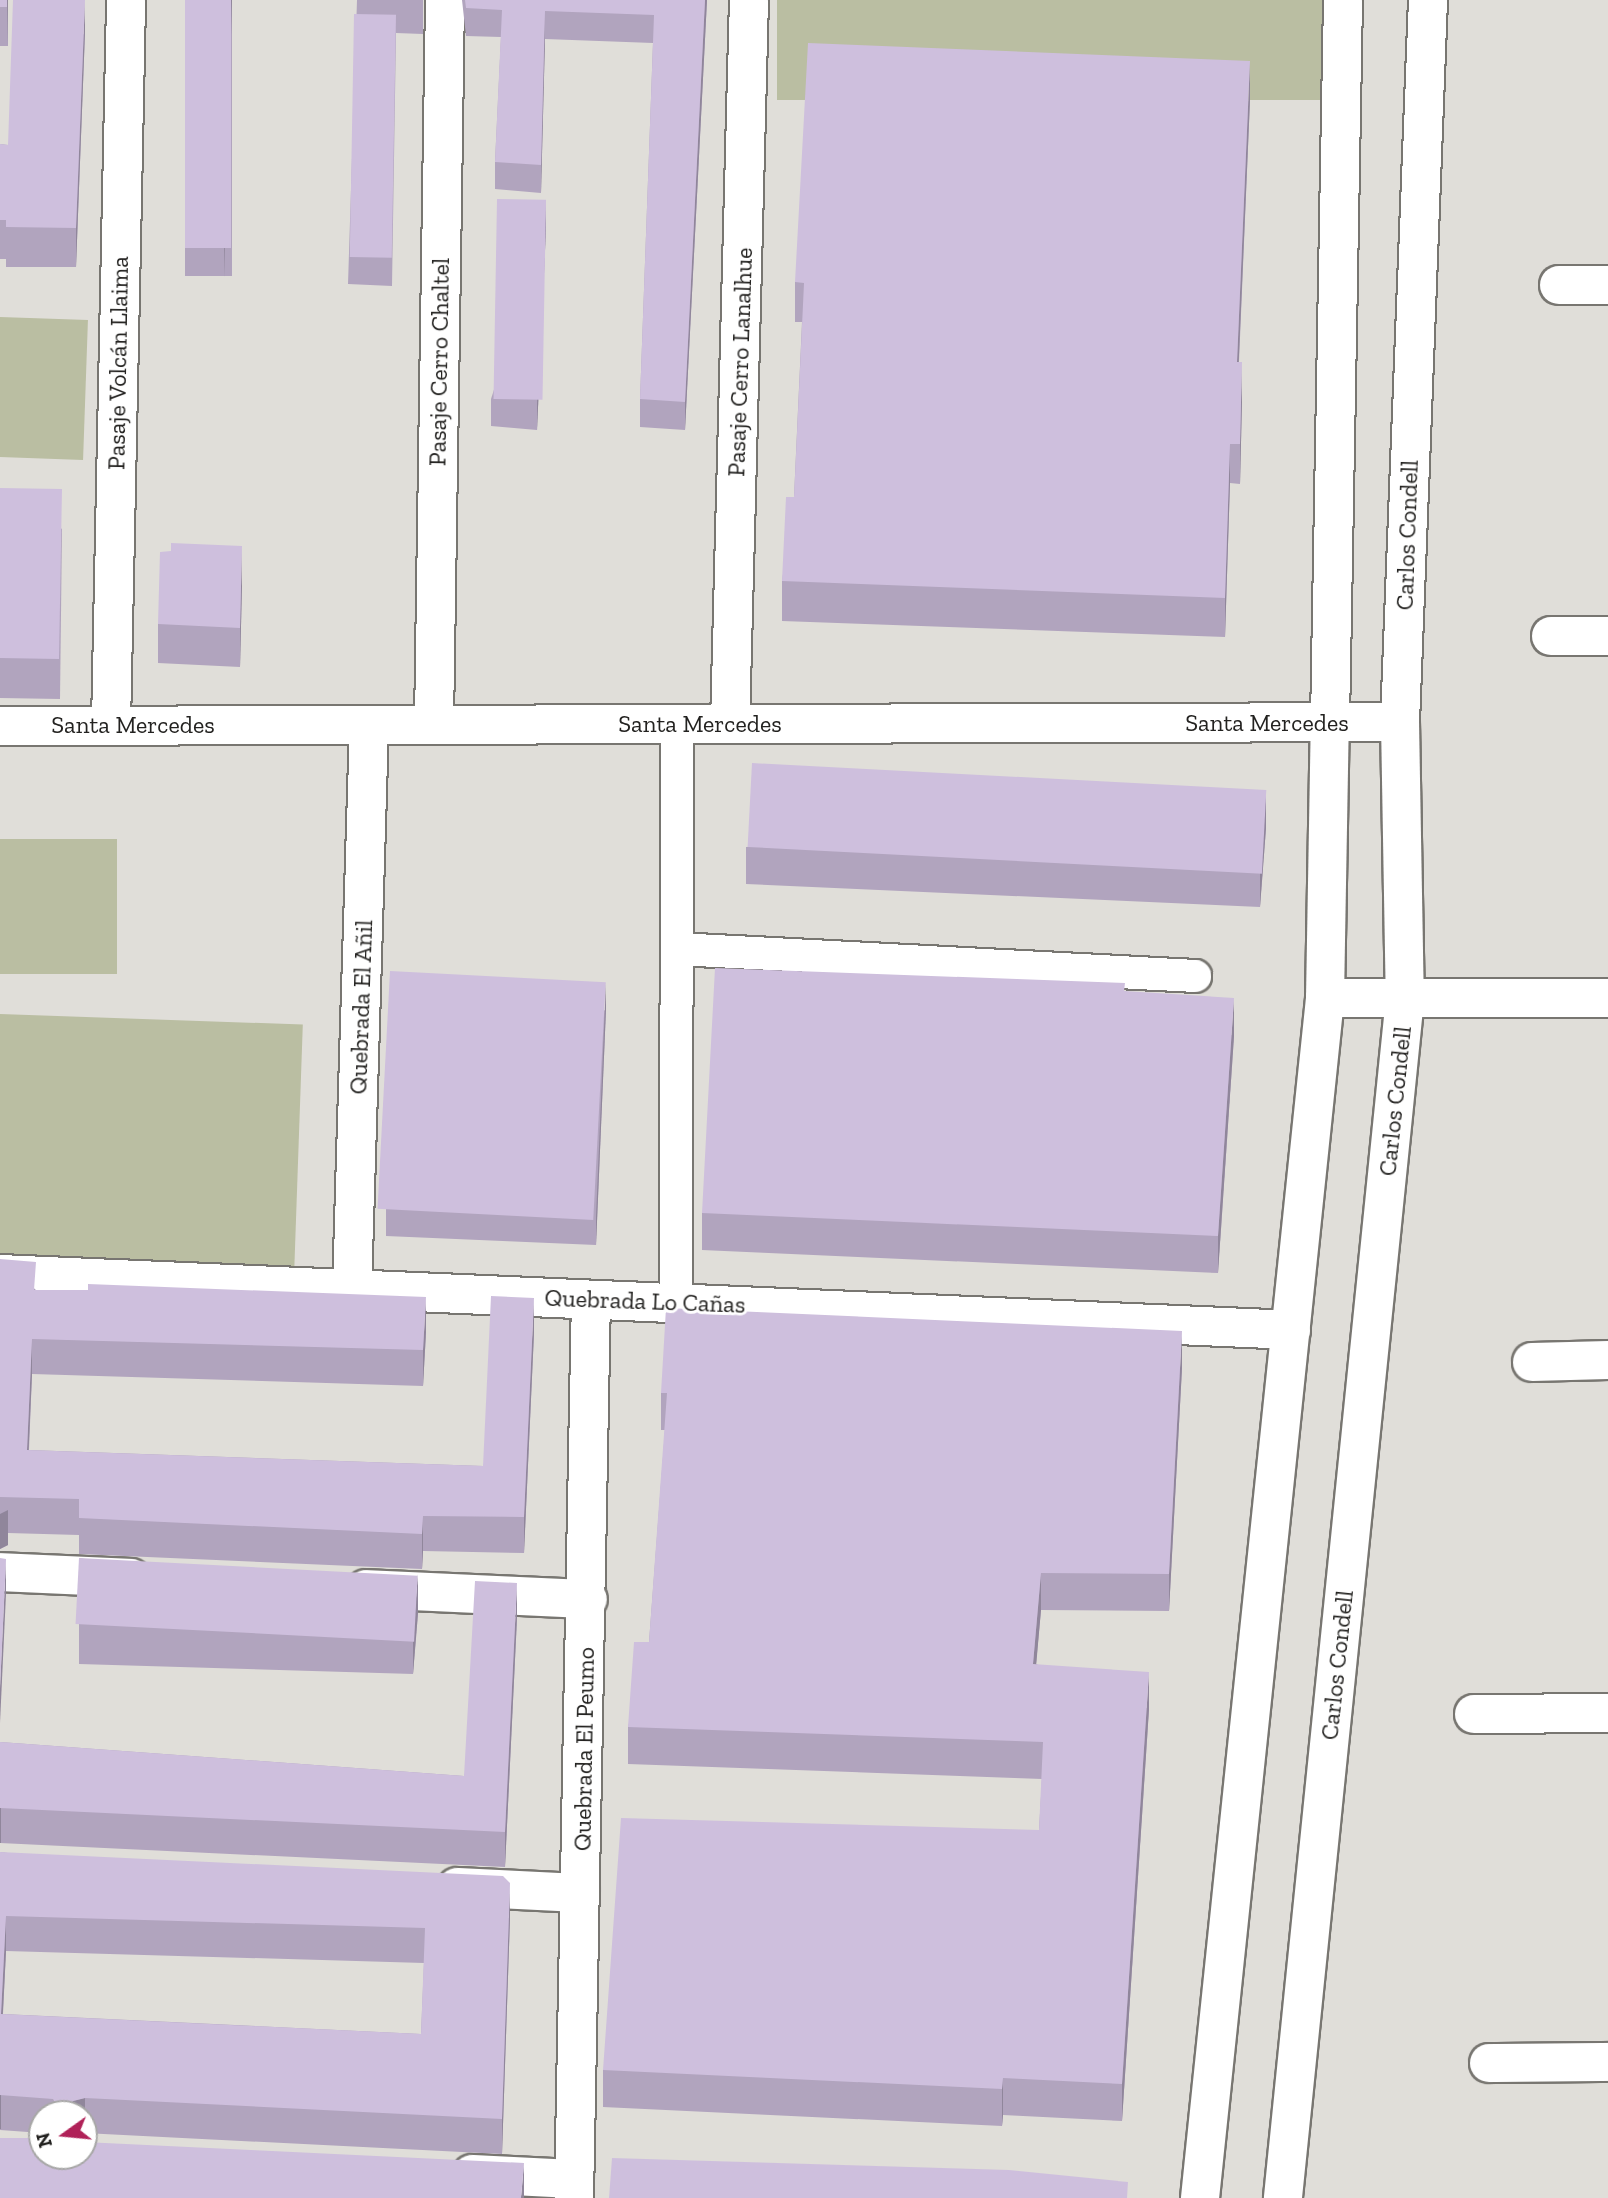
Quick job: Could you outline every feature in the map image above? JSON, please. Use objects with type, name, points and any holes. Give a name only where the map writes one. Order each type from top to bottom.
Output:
[{"type":"street","name":"Pasaje Volcán Llaima","points":[[111,725],[126,0]]},
{"type":"street","name":"Pasaje Cerro Chaltel","points":[[434,724],[445,0]]},
{"type":"street","name":"Pasaje Cerro Lanalhue","points":[[730,724],[749,0]]},
{"type":"street","points":[[1200,2198],[1325,998],[1343,0]]},
{"type":"street","name":"Carlos Condell","points":[[1283,2198],[1405,998],[1400,722],[1428,0]]},
{"type":"street","points":[[1559,285],[1608,285]]},
{"type":"street","points":[[1551,636],[1608,636]]},
{"type":"street","name":"Santa Mercedes","points":[[0,726],[1400,722]]},
{"type":"street","name":"Quebrada El Añil","points":[[352,1289],[369,724]]},
{"type":"street","points":[[1325,998],[1608,998]]},
{"type":"street","name":"Quebrada Lo Cañas","points":[[0,1274],[1291,1330]]},
{"type":"street","name":"Quebrada El Peumo","points":[[574,2189],[588,1600],[591,1300]]},
{"type":"street","points":[[1532,1362],[1608,1360]]},
{"type":"street","points":[[0,1572],[164,1579]]},
{"type":"street","points":[[328,1587],[588,1600]]},
{"type":"street","points":[[1474,1714],[1608,1713]]},
{"type":"street","points":[[415,1885],[580,1893]]},
{"type":"street","points":[[1489,2063],[1608,2062]]},
{"type":"street","points":[[438,2172],[574,2189]]},
{"type":"lane","points":[[676,1302],[677,724]]},
{"type":"lane","points":[[677,949],[1195,976]]},
{"type":"green space","points":[[777,0],[1332,0],[1332,100],[777,100]]},
{"type":"green space","points":[[0,317],[88,320],[83,460],[0,457]]},
{"type":"green space","points":[[0,839],[117,839],[117,974],[0,974]]},
{"type":"green space","points":[[0,1014],[303,1025],[294,1266],[0,1256]]},
{"type":"building","points":[[0,0],[7,0],[7,7],[0,7]]},
{"type":"building","points":[[13,0],[85,0],[76,228],[6,227],[6,220],[0,220],[0,144],[8,145]]},
{"type":"building","points":[[185,0],[231,0],[231,248],[185,248]]},
{"type":"building","points":[[465,0],[705,0],[685,402],[640,399],[654,15],[545,11],[541,165],[495,162],[502,10],[466,8]]},
{"type":"building","points":[[354,14],[396,15],[392,258],[350,257]]},
{"type":"building","points":[[808,43],[1250,61],[1237,362],[1242,362],[1240,444],[1230,444],[1225,598],[782,581],[786,497],[794,497],[804,283],[795,282]]},
{"type":"building","points":[[497,199],[546,200],[543,400],[494,399]]},
{"type":"building","points":[[0,488],[62,489],[59,659],[0,658]]},
{"type":"building","points":[[171,543],[242,546],[240,628],[158,624],[160,552],[171,551]]},
{"type":"building","points":[[752,763],[1266,790],[1262,874],[748,847]]},
{"type":"building","points":[[715,968],[1125,983],[1124,991],[1234,998],[1218,1236],[702,1213]]},
{"type":"building","points":[[390,971],[606,982],[593,1220],[378,1209]]},
{"type":"building","points":[[0,1259],[36,1262],[34,1290],[88,1290],[88,1284],[426,1297],[423,1350],[32,1339],[27,1450],[483,1466],[491,1296],[534,1298],[524,1517],[423,1516],[422,1534],[79,1518],[79,1499],[0,1497]]},
{"type":"building","points":[[666,1308],[1182,1331],[1169,1574],[1041,1573],[1033,1664],[1149,1672],[1122,2084],[1003,2078],[1002,2089],[603,2070],[621,1818],[1039,1830],[1043,1742],[628,1727],[634,1642],[649,1642],[667,1393],[661,1393]]},
{"type":"building","points":[[0,1558],[6,1559],[0,1688]]},
{"type":"building","points":[[79,1558],[418,1576],[414,1642],[76,1624]]},
{"type":"building","points":[[475,1581],[517,1583],[505,1832],[0,1808],[0,1742],[464,1776]]},
{"type":"building","points":[[0,1852],[503,1876],[510,1883],[502,2119],[85,2098],[53,2099],[0,2095]],"holes":[[[6,1916],[425,1928],[421,2034],[1,2014]]]},
{"type":"building","points":[[0,2138],[28,2138],[28,2170],[98,2170],[98,2143],[524,2163],[521,2198],[0,2198]]},
{"type":"building","points":[[612,2158],[1009,2170],[1128,2182],[1127,2198],[609,2198]]}]
